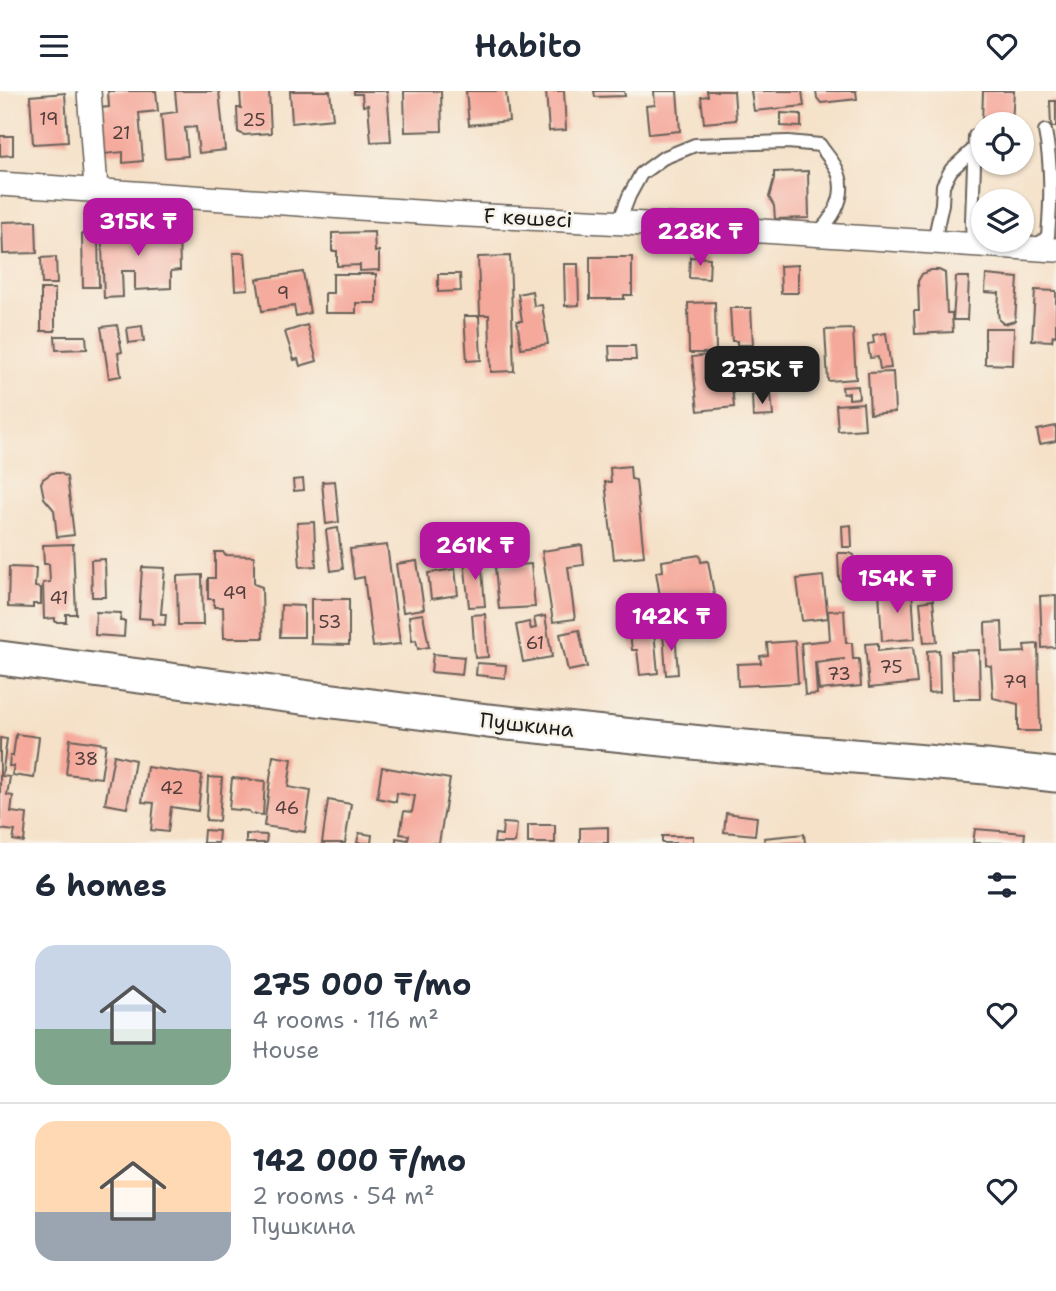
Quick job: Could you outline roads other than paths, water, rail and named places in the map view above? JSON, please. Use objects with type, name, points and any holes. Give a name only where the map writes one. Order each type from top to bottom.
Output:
[{"type":"street","points":[[89,91],[96,189]]},
{"type":"street","name":"F көшесі","points":[[0,184],[448,214],[971,244]]},
{"type":"street","name":"Пушкина","points":[[0,658],[488,721],[1056,775]]},
{"type":"lane","points":[[1045,131],[1050,157],[1051,199],[1045,249]]},
{"type":"lane","points":[[619,222],[629,195],[642,174],[663,158],[695,145],[788,142],[820,145],[836,167],[841,180],[841,199],[831,220],[817,234]]},
{"type":"lane","points":[[934,241],[943,185],[951,170],[975,142],[973,189]]}]
